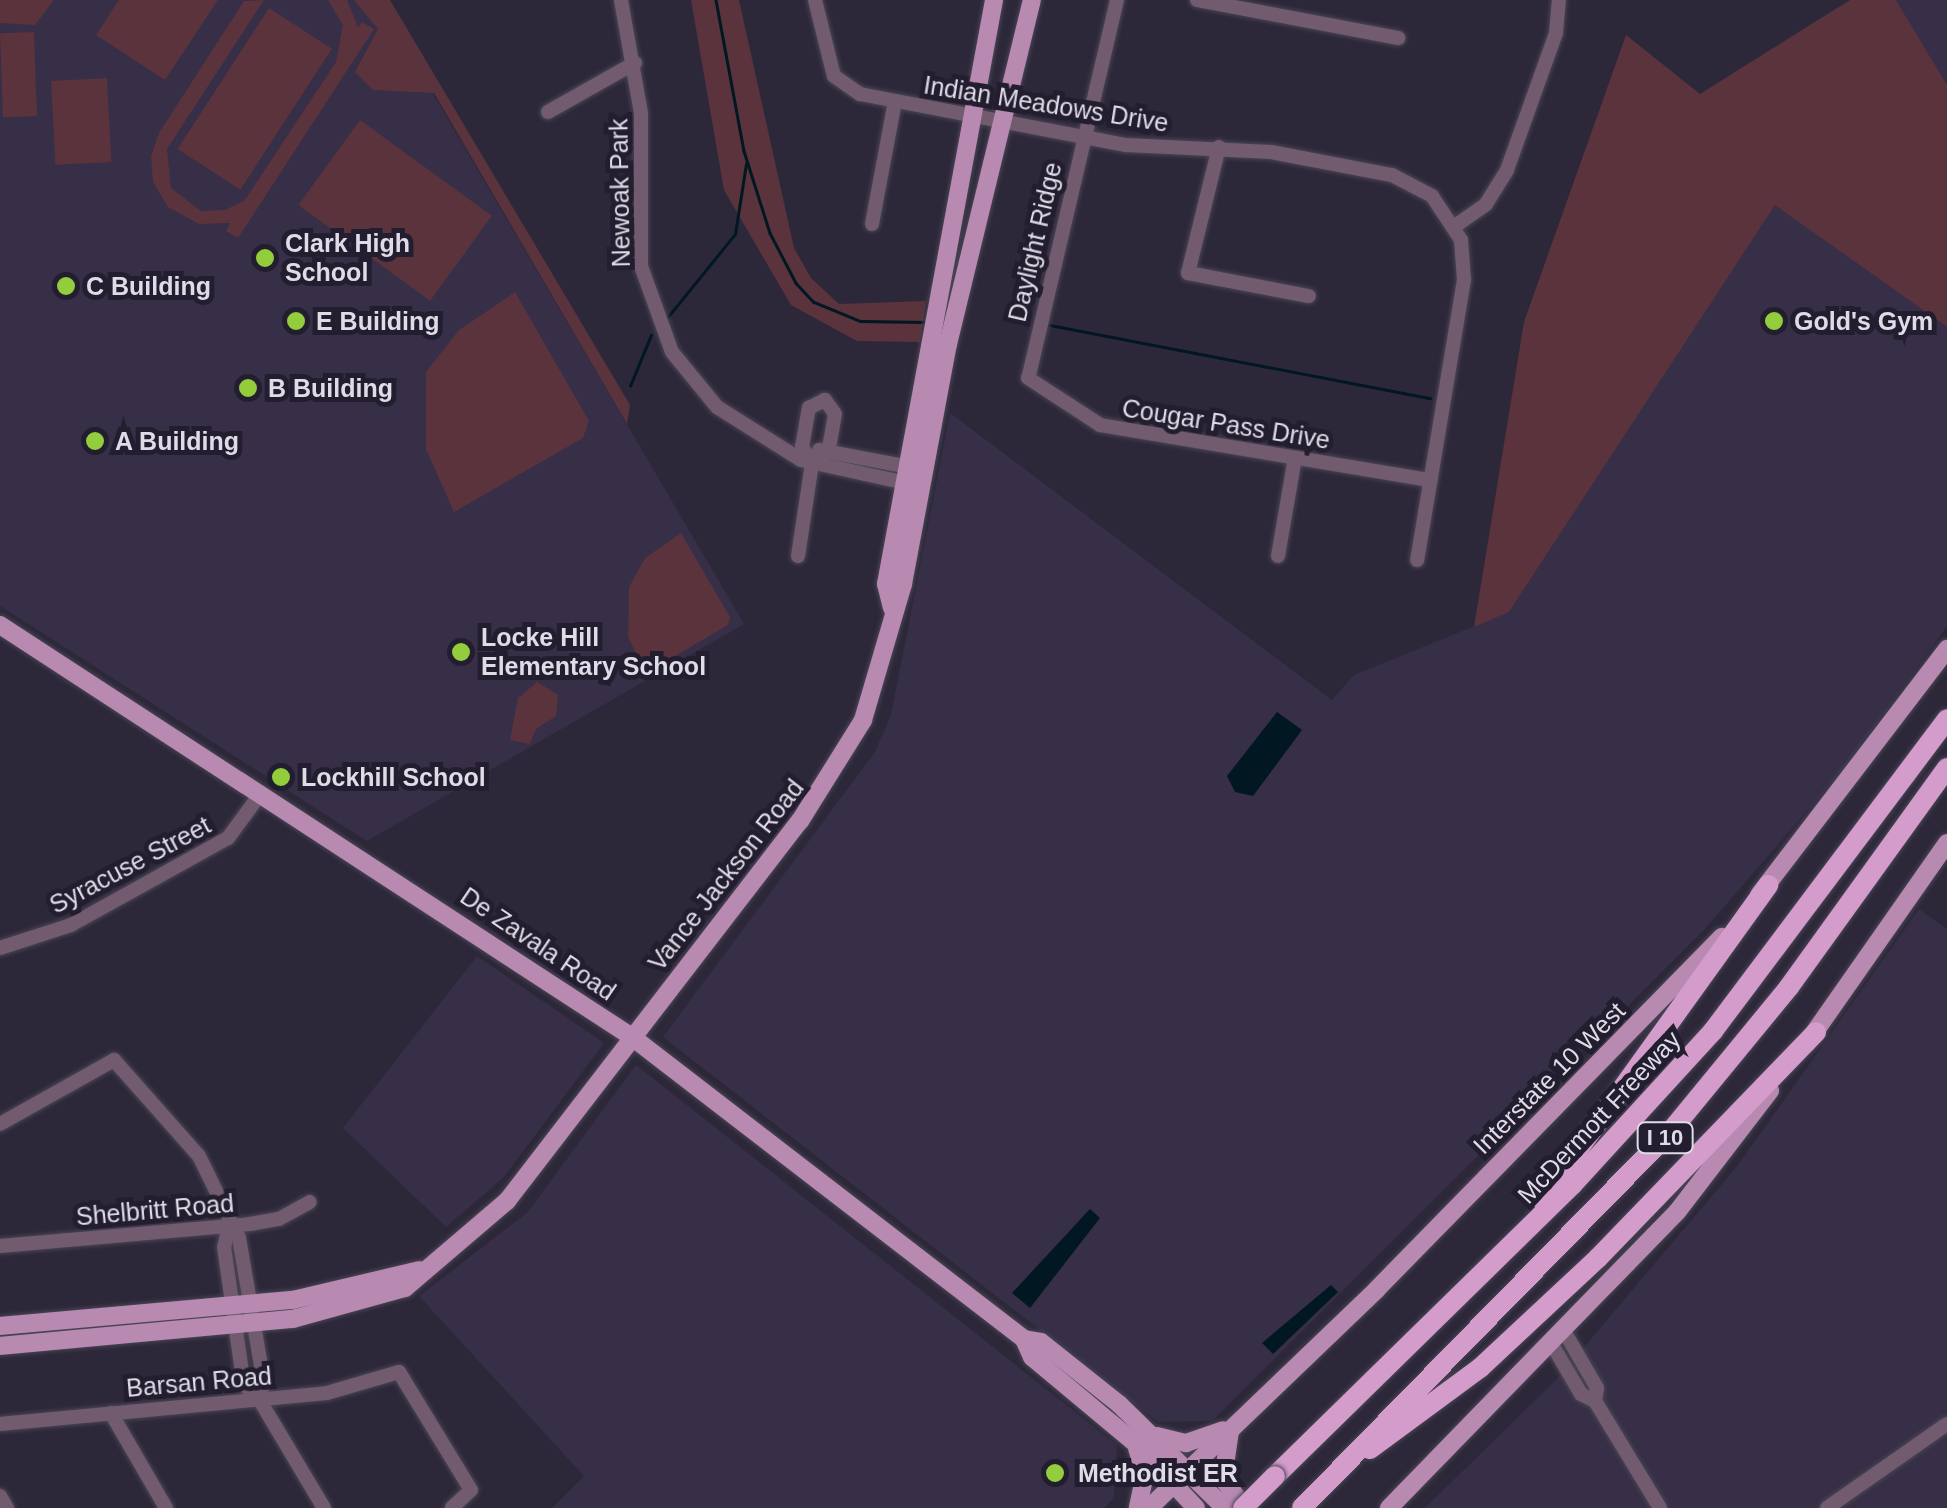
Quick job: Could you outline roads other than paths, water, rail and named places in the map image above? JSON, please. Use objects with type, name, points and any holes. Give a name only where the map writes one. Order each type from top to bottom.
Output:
[{"type":"highway","name":"McDermott Freeway","points":[[1244,1508],[1488,1271],[1713,1031],[1947,719]]},
{"type":"highway","name":"I 10","points":[[1303,1508],[1670,1132],[1789,987],[1947,768]]},
{"type":"highway","points":[[1488,1271],[1768,885]]},
{"type":"highway","points":[[1339,1470],[1480,1368],[1598,1258],[1816,1032]]},
{"type":"main road","name":"Vance Jackson Road","points":[[916,477],[994,0]]},
{"type":"main road","name":"Vance Jackson Road","points":[[0,1326],[348,1309],[405,1288],[420,1270],[507,1201],[836,774],[870,702],[892,608],[886,584],[916,477],[1032,0]]},
{"type":"main road","name":"De Zavala Road","points":[[0,625],[632,1037],[1024,1339],[1032,1357],[1188,1470],[1225,1508]]},
{"type":"main road","name":"Interstate 10 West","points":[[1149,1508],[1377,1289],[1768,885],[1947,650]]},
{"type":"main road","points":[[1389,1508],[1676,1212],[1816,1032],[1947,842]]},
{"type":"main road","name":"Vance Jackson Road","points":[[0,1346],[240,1314]]},
{"type":"main road","points":[[1138,1508],[1145,1474],[1144,1439],[1186,1443],[1232,1426],[1223,1479],[1244,1508]]},
{"type":"main road","name":"De Zavala Road","points":[[1144,1439],[1173,1484],[1196,1508]]},
{"type":"street","name":"Newoak Park","points":[[621,0],[635,63],[642,266],[653,311],[672,352],[700,390],[753,434],[812,463],[916,477]]},
{"type":"street","name":"Indian Meadows Drive","points":[[816,0],[834,76],[860,94],[1156,148],[1219,148],[1392,174],[1432,196],[1456,226]]},
{"type":"street","name":"Daylight Ridge","points":[[1028,378],[1117,0]]},
{"type":"street","points":[[1197,0],[1398,38]]},
{"type":"street","points":[[1417,560],[1464,280],[1456,226],[1486,204],[1507,170],[1556,33],[1559,0]]},
{"type":"street","points":[[548,112],[635,63]]},
{"type":"street","points":[[872,224],[895,101]]},
{"type":"street","points":[[1219,148],[1188,272],[1310,296]]},
{"type":"street","name":"Cougar Pass Drive","points":[[1028,378],[1100,425],[1430,480]]},
{"type":"street","points":[[798,556],[812,463],[802,447],[809,408],[825,400],[834,414],[828,452],[812,463]]},
{"type":"street","name":"Newoak Park","points":[[784,447],[828,452],[916,477]]},
{"type":"street","points":[[1278,556],[1295,458]]},
{"type":"street","name":"Syracuse Street","points":[[0,948],[71,925],[228,838],[260,793]]},
{"type":"street","points":[[0,1124],[114,1060],[198,1156],[229,1226],[244,1385],[259,1399],[324,1508]]},
{"type":"street","name":"Shelbritt Road","points":[[0,1246],[279,1219],[310,1202]]},
{"type":"street","points":[[240,1314],[264,1382],[259,1399]]},
{"type":"street","points":[[1558,1337],[1581,1394],[1596,1402],[1660,1508]]},
{"type":"street","points":[[240,1369],[258,1364]]},
{"type":"street","name":"Barsan Road","points":[[0,1424],[328,1393],[399,1372],[470,1490],[452,1508]]},
{"type":"street","points":[[111,1413],[166,1508]]},
{"type":"street","points":[[1827,1508],[1947,1424]]},
{"type":"street","points":[[0,1496],[7,1508]]},
{"type":"water","points":[[1277,712],[1302,730],[1253,796],[1235,792],[1227,776]]},
{"type":"water","points":[[1090,1209],[1100,1218],[1030,1308],[1012,1293]]},
{"type":"water","points":[[1331,1285],[1338,1292],[1273,1354],[1262,1343]]},
{"type":"waterway","points":[[716,0],[744,151],[770,233],[796,283],[814,302],[860,321],[926,322]]},
{"type":"waterway","points":[[667,318],[735,234],[746,164]]},
{"type":"waterway","points":[[1050,325],[1430,398]]},
{"type":"waterway","points":[[630,386],[651,335]]},
{"type":"place","name":"Clark High School","points":[[265,258]]},
{"type":"place","name":"C Building","points":[[66,286]]},
{"type":"place","name":"E Building","points":[[296,321]]},
{"type":"place","name":"Gold's Gym","points":[[1774,321]]},
{"type":"place","name":"B Building","points":[[248,388]]},
{"type":"place","name":"A Building","points":[[95,441]]},
{"type":"place","name":"Locke Hill Elementary School","points":[[461,652]]},
{"type":"place","name":"Lockhill School","points":[[281,777]]},
{"type":"place","name":"Methodist ER","points":[[1055,1473]]}]
